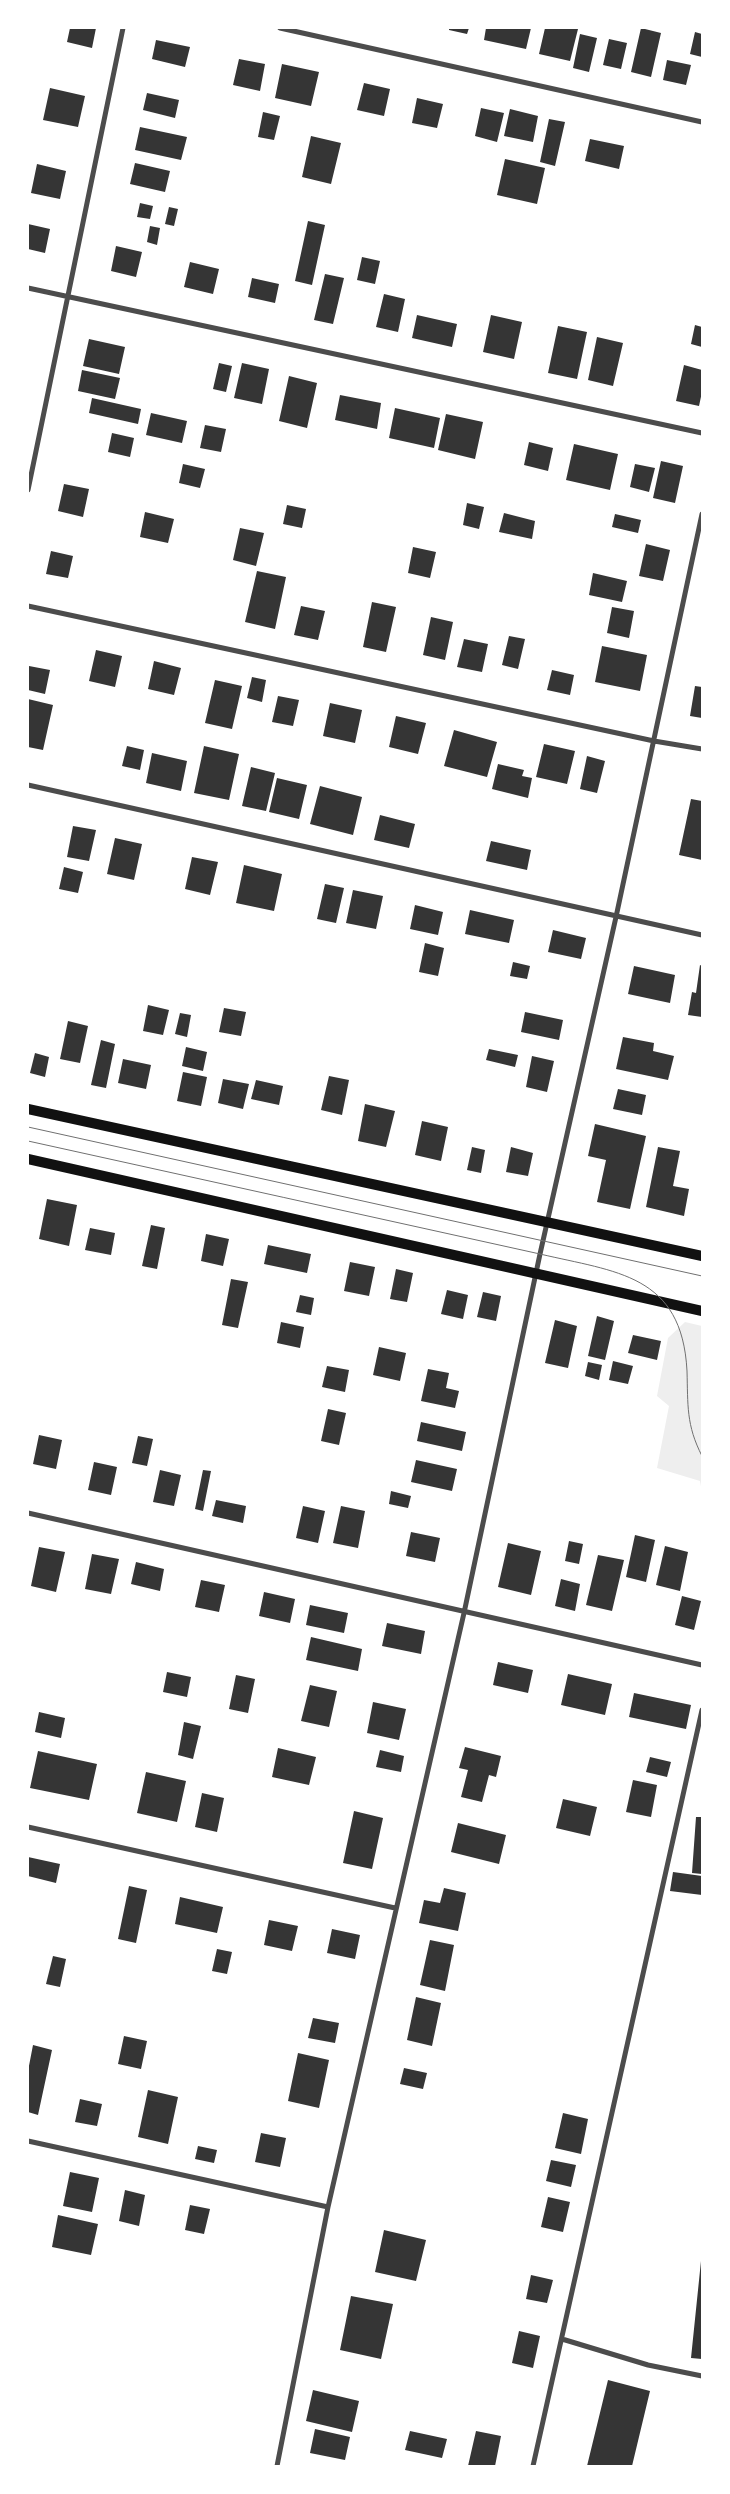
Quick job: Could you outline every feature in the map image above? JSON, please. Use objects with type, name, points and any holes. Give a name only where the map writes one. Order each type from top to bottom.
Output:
[{"type":"main road","points":[[28,1109],[702,1256]]},
{"type":"main road","points":[[28,1159],[536,1272],[702,1311]]},
{"type":"street","points":[[28,490],[123,28]]},
{"type":"street","points":[[280,28],[702,122]]},
{"type":"street","points":[[28,288],[702,433]]},
{"type":"street","points":[[278,2466],[328,2207],[464,1613],[536,1272],[616,917],[702,514]]},
{"type":"street","points":[[28,606],[654,741],[702,749]]},
{"type":"street","points":[[28,785],[702,935]]},
{"type":"street","points":[[28,1513],[464,1613],[702,1665]]},
{"type":"street","points":[[533,2466],[702,1710]]},
{"type":"street","points":[[28,1827],[395,1908]]},
{"type":"street","points":[[28,2141],[328,2207]]},
{"type":"street","points":[[562,2339],[648,2365],[702,2376]]},
{"type":"shaded area","points":[[685,1322],[702,1326],[702,1492],[700,1481],[657,1468],[669,1406],[657,1396],[668,1338]]},
{"type":"building","points":[[70,28],[96,28],[92,48],[67,42]]},
{"type":"building","points":[[449,28],[469,28],[467,34],[449,30]]},
{"type":"building","points":[[486,28],[531,28],[526,49],[484,40]]},
{"type":"building","points":[[545,28],[578,29],[570,61],[539,54]]},
{"type":"building","points":[[641,28],[661,33],[651,77],[631,72]]},
{"type":"building","points":[[695,32],[702,34],[702,57],[690,54]]},
{"type":"building","points":[[580,34],[597,38],[589,72],[573,68]]},
{"type":"building","points":[[609,39],[627,43],[621,69],[603,65]]},
{"type":"building","points":[[156,40],[190,47],[185,67],[152,59]]},
{"type":"building","points":[[239,59],[265,64],[260,91],[233,85]]},
{"type":"building","points":[[667,60],[691,65],[686,85],[663,80]]},
{"type":"building","points":[[282,64],[319,72],[311,106],[275,98]]},
{"type":"building","points":[[364,83],[390,89],[384,116],[357,110]]},
{"type":"building","points":[[50,88],[85,96],[78,127],[43,120]]},
{"type":"building","points":[[147,93],[179,100],[175,118],[143,110]]},
{"type":"building","points":[[417,98],[443,104],[437,128],[412,123]]},
{"type":"building","points":[[481,108],[504,113],[497,142],[475,136]]},
{"type":"building","points":[[510,109],[538,116],[533,142],[504,136]]},
{"type":"building","points":[[263,112],[280,116],[274,140],[258,137]]},
{"type":"building","points":[[549,119],[565,122],[555,166],[540,162]]},
{"type":"building","points":[[140,127],[187,137],[181,160],[135,150]]},
{"type":"building","points":[[311,136],[341,143],[331,184],[302,177]]},
{"type":"building","points":[[590,139],[624,146],[619,169],[585,161]]},
{"type":"building","points":[[505,159],[545,168],[537,204],[497,195]]},
{"type":"building","points":[[135,163],[170,171],[165,192],[130,184]]},
{"type":"building","points":[[37,164],[66,171],[60,199],[31,193]]},
{"type":"building","points":[[140,203],[153,206],[150,219],[137,217]]},
{"type":"building","points":[[169,207],[178,209],[174,226],[165,224]]},
{"type":"building","points":[[308,221],[325,225],[312,285],[295,281]]},
{"type":"building","points":[[28,224],[50,229],[45,253],[28,249]]},
{"type":"building","points":[[150,226],[160,228],[157,245],[147,242]]},
{"type":"building","points":[[116,246],[142,252],[136,277],[111,271]]},
{"type":"building","points":[[362,257],[380,261],[375,284],[357,280]]},
{"type":"building","points":[[190,262],[219,269],[213,294],[184,287]]},
{"type":"building","points":[[325,274],[344,278],[333,324],[314,320]]},
{"type":"building","points":[[252,278],[279,284],[275,303],[248,297]]},
{"type":"building","points":[[384,294],[405,299],[398,332],[376,327]]},
{"type":"building","points":[[417,315],[457,324],[452,347],[412,338]]},
{"type":"building","points":[[491,315],[522,322],[514,359],[483,352]]},
{"type":"building","points":[[695,325],[702,327],[702,347],[691,344]]},
{"type":"building","points":[[558,326],[587,332],[577,379],[548,373]]},
{"type":"building","points":[[597,337],[623,343],[613,386],[588,380]]},
{"type":"building","points":[[89,339],[125,347],[119,374],[83,366]]},
{"type":"building","points":[[219,363],[232,366],[226,392],[213,389]]},
{"type":"building","points":[[242,363],[269,369],[262,404],[234,398]]},
{"type":"building","points":[[684,365],[702,370],[702,392],[699,406],[676,401]]},
{"type":"building","points":[[82,370],[120,378],[115,399],[78,391]]},
{"type":"building","points":[[289,376],[317,383],[307,428],[279,421]]},
{"type":"building","points":[[340,395],[381,403],[377,429],[335,420]]},
{"type":"building","points":[[92,398],[141,409],[138,424],[89,413]]},
{"type":"building","points":[[395,408],[440,418],[434,448],[389,438]]},
{"type":"building","points":[[151,413],[187,421],[182,443],[146,435]]},
{"type":"building","points":[[446,414],[483,422],[475,459],[438,450]]},
{"type":"building","points":[[205,425],[226,429],[221,452],[200,448]]},
{"type":"building","points":[[112,433],[134,438],[130,457],[108,452]]},
{"type":"building","points":[[529,442],[553,448],[548,471],[524,465]]},
{"type":"building","points":[[574,444],[618,454],[610,490],[566,480]]},
{"type":"building","points":[[661,461],[683,466],[675,503],[653,498]]},
{"type":"building","points":[[183,464],[205,469],[200,488],[179,483]]},
{"type":"building","points":[[635,464],[655,468],[649,492],[630,487]]},
{"type":"building","points":[[64,484],[89,489],[83,517],[58,511]]},
{"type":"building","points":[[467,503],[484,507],[479,529],[463,525]]},
{"type":"building","points":[[287,505],[306,509],[302,528],[283,524]]},
{"type":"building","points":[[145,512],[174,519],[168,543],[140,537]]},
{"type":"building","points":[[504,513],[535,521],[532,539],[499,532]]},
{"type":"building","points":[[615,514],[641,520],[638,533],[612,527]]},
{"type":"building","points":[[240,528],[264,533],[256,566],[233,560]]},
{"type":"building","points":[[646,544],[670,550],[663,581],[639,576]]},
{"type":"building","points":[[413,547],[436,552],[430,578],[408,573]]},
{"type":"building","points":[[51,551],[73,556],[68,578],[46,574]]},
{"type":"building","points":[[257,571],[286,577],[275,629],[245,622]]},
{"type":"building","points":[[593,573],[627,581],[622,602],[589,595]]},
{"type":"building","points":[[372,602],[396,607],[386,652],[363,647]]},
{"type":"building","points":[[301,606],[325,611],[318,640],[294,635]]},
{"type":"building","points":[[612,607],[634,611],[629,638],[607,633]]},
{"type":"building","points":[[431,617],[453,622],[445,660],[423,655]]},
{"type":"building","points":[[509,636],[525,639],[518,669],[502,665]]},
{"type":"building","points":[[464,639],[488,644],[482,672],[457,667]]},
{"type":"building","points":[[602,646],[647,655],[640,691],[595,682]]},
{"type":"building","points":[[96,650],[122,656],[115,687],[89,681]]},
{"type":"building","points":[[154,661],[181,668],[174,695],[148,689]]},
{"type":"building","points":[[29,666],[50,670],[45,694],[28,690]]},
{"type":"building","points":[[552,670],[574,675],[570,695],[547,690]]},
{"type":"building","points":[[252,677],[266,680],[262,702],[247,698]]},
{"type":"building","points":[[215,680],[242,686],[232,729],[205,723]]},
{"type":"building","points":[[695,686],[702,687],[702,718],[690,716]]},
{"type":"building","points":[[278,696],[299,700],[293,726],[272,722]]},
{"type":"building","points":[[28,699],[53,705],[43,750],[28,747]]},
{"type":"building","points":[[330,703],[362,710],[355,743],[323,736]]},
{"type":"building","points":[[396,716],[426,723],[418,754],[389,747]]},
{"type":"building","points":[[454,730],[497,742],[487,777],[444,766]]},
{"type":"building","points":[[544,744],[575,751],[567,784],[536,777]]},
{"type":"building","points":[[127,746],[144,750],[140,770],[122,766]]},
{"type":"building","points":[[204,746],[239,754],[229,800],[194,793]]},
{"type":"building","points":[[152,753],[187,761],[181,791],[146,783]]},
{"type":"building","points":[[587,756],[605,761],[597,793],[580,789]]},
{"type":"building","points":[[498,764],[524,770],[522,776],[532,778],[528,798],[492,789]]},
{"type":"building","points":[[251,767],[275,773],[266,811],[242,806]]},
{"type":"building","points":[[277,778],[307,785],[299,819],[269,812]]},
{"type":"building","points":[[320,786],[362,797],[353,835],[310,824]]},
{"type":"building","points":[[691,799],[702,801],[702,860],[679,855]]},
{"type":"building","points":[[380,815],[415,824],[409,848],[374,840]]},
{"type":"building","points":[[73,826],[96,830],[89,861],[67,857]]},
{"type":"building","points":[[115,838],[142,844],[134,880],[107,874]]},
{"type":"building","points":[[491,841],[531,850],[527,870],[486,861]]},
{"type":"building","points":[[192,857],[218,862],[210,895],[185,889]]},
{"type":"building","points":[[244,865],[282,874],[274,911],[236,903]]},
{"type":"building","points":[[64,867],[83,872],[78,893],[59,889]]},
{"type":"building","points":[[325,884],[344,888],[336,923],[317,919]]},
{"type":"building","points":[[353,890],[383,896],[376,929],[346,923]]},
{"type":"building","points":[[415,905],[443,912],[438,935],[410,929]]},
{"type":"building","points":[[470,910],[514,920],[509,943],[465,934]]},
{"type":"building","points":[[553,930],[586,938],[581,959],[548,952]]},
{"type":"building","points":[[425,943],[444,948],[438,976],[419,972]]},
{"type":"building","points":[[513,962],[530,966],[527,979],[510,976]]},
{"type":"building","points":[[700,965],[702,966],[702,1017],[688,1015],[692,992],[696,993]]},
{"type":"building","points":[[634,966],[675,975],[670,1003],[628,994]]},
{"type":"building","points":[[148,1005],[169,1010],[163,1035],[143,1031]]},
{"type":"building","points":[[224,1008],[246,1012],[241,1036],[219,1032]]},
{"type":"building","points":[[525,1012],[563,1020],[559,1040],[521,1032]]},
{"type":"building","points":[[180,1013],[191,1015],[187,1037],[175,1034]]},
{"type":"building","points":[[68,1021],[88,1026],[80,1063],[60,1059]]},
{"type":"building","points":[[623,1037],[654,1043],[653,1051],[674,1056],[668,1080],[616,1069]]},
{"type":"building","points":[[101,1040],[115,1044],[106,1088],[91,1085]]},
{"type":"building","points":[[186,1047],[207,1052],[203,1071],[182,1066]]},
{"type":"building","points":[[489,1049],[518,1055],[515,1067],[486,1060]]},
{"type":"building","points":[[35,1053],[49,1057],[45,1077],[30,1073]]},
{"type":"building","points":[[532,1056],[554,1061],[547,1092],[526,1087]]},
{"type":"building","points":[[123,1059],[151,1065],[146,1089],[118,1083]]},
{"type":"building","points":[[183,1072],[207,1077],[201,1106],[177,1101]]},
{"type":"building","points":[[329,1076],[349,1080],[342,1115],[321,1110]]},
{"type":"building","points":[[223,1079],[249,1084],[243,1109],[218,1103]]},
{"type":"building","points":[[256,1080],[283,1086],[279,1105],[251,1099]]},
{"type":"building","points":[[618,1089],[646,1095],[642,1115],[613,1109]]},
{"type":"building","points":[[365,1104],[395,1111],[386,1147],[358,1141]]},
{"type":"building","points":[[422,1121],[448,1127],[441,1161],[415,1155]]},
{"type":"building","points":[[595,1124],[646,1136],[630,1209],[597,1202],[606,1160],[588,1156]]},
{"type":"building","points":[[472,1147],[485,1150],[481,1173],[467,1170]]},
{"type":"building","points":[[511,1147],[533,1153],[528,1176],[506,1172]]},
{"type":"building","points":[[658,1147],[680,1151],[673,1186],[689,1189],[684,1216],[646,1207]]},
{"type":"building","points":[[47,1199],[77,1205],[69,1246],[39,1239]]},
{"type":"building","points":[[151,1225],[165,1228],[157,1269],[142,1266]]},
{"type":"building","points":[[90,1228],[115,1233],[111,1255],[85,1250]]},
{"type":"building","points":[[206,1234],[229,1239],[223,1266],[201,1261]]},
{"type":"building","points":[[268,1245],[311,1254],[307,1273],[264,1264]]},
{"type":"building","points":[[350,1262],[375,1267],[369,1296],[344,1291]]},
{"type":"building","points":[[396,1269],[413,1273],[407,1302],[390,1299]]},
{"type":"building","points":[[231,1279],[248,1282],[238,1328],[222,1325]]},
{"type":"building","points":[[447,1290],[468,1295],[463,1319],[441,1314]]},
{"type":"building","points":[[483,1292],[501,1296],[496,1321],[477,1317]]},
{"type":"building","points":[[300,1295],[314,1298],[311,1315],[296,1312]]},
{"type":"building","points":[[597,1316],[614,1321],[605,1360],[588,1356]]},
{"type":"building","points":[[555,1320],[577,1326],[568,1368],[545,1363]]},
{"type":"building","points":[[281,1322],[304,1327],[300,1348],[277,1343]]},
{"type":"building","points":[[633,1335],[661,1341],[657,1360],[628,1353]]},
{"type":"building","points":[[379,1347],[406,1353],[400,1381],[373,1375]]},
{"type":"building","points":[[613,1361],[633,1366],[628,1384],[609,1380]]},
{"type":"building","points":[[588,1362],[602,1365],[599,1380],[585,1376]]},
{"type":"building","points":[[327,1366],[349,1370],[345,1392],[322,1387]]},
{"type":"building","points":[[428,1369],[449,1373],[446,1388],[459,1391],[455,1408],[421,1401]]},
{"type":"building","points":[[328,1409],[346,1413],[339,1445],[321,1441]]},
{"type":"building","points":[[421,1422],[466,1432],[462,1451],[417,1441]]},
{"type":"building","points":[[39,1435],[62,1440],[56,1469],[33,1464]]},
{"type":"building","points":[[138,1436],[153,1439],[147,1466],[132,1463]]},
{"type":"building","points":[[416,1460],[457,1469],[452,1491],[411,1482]]},
{"type":"building","points":[[94,1462],[117,1467],[111,1495],[88,1490]]},
{"type":"building","points":[[160,1470],[181,1475],[174,1506],[153,1502]]},
{"type":"building","points":[[203,1470],[211,1471],[203,1511],[195,1509]]},
{"type":"building","points":[[391,1491],[411,1496],[408,1508],[389,1504]]},
{"type":"building","points":[[216,1500],[246,1506],[243,1523],[212,1516]]},
{"type":"building","points":[[303,1506],[325,1511],[318,1543],[296,1538]]},
{"type":"building","points":[[341,1506],[365,1511],[358,1548],[333,1543]]},
{"type":"building","points":[[411,1532],[440,1538],[435,1562],[406,1556]]},
{"type":"building","points":[[635,1535],[655,1540],[646,1582],[626,1577]]},
{"type":"building","points":[[569,1541],[583,1544],[579,1564],[565,1561]]},
{"type":"building","points":[[508,1543],[541,1551],[531,1595],[498,1587]]},
{"type":"building","points":[[665,1546],[688,1552],[680,1591],[656,1585]]},
{"type":"building","points":[[39,1547],[65,1552],[56,1592],[31,1586]]},
{"type":"building","points":[[92,1554],[119,1559],[111,1594],[85,1589]]},
{"type":"building","points":[[598,1555],[624,1560],[612,1611],[586,1605]]},
{"type":"building","points":[[136,1562],[164,1569],[160,1591],[131,1584]]},
{"type":"building","points":[[561,1579],[580,1584],[575,1611],[555,1606]]},
{"type":"building","points":[[201,1580],[225,1585],[219,1612],[195,1607]]},
{"type":"building","points":[[264,1592],[295,1599],[290,1623],[259,1616]]},
{"type":"building","points":[[682,1596],[701,1601],[694,1630],[675,1625]]},
{"type":"building","points":[[310,1605],[348,1613],[344,1633],[306,1625]]},
{"type":"building","points":[[387,1623],[425,1631],[421,1654],[382,1646]]},
{"type":"building","points":[[311,1637],[362,1649],[358,1671],[306,1660]]},
{"type":"building","points":[[498,1662],[533,1670],[528,1693],[493,1685]]},
{"type":"building","points":[[167,1672],[191,1677],[187,1697],[163,1692]]},
{"type":"building","points":[[568,1674],[612,1684],[605,1715],[561,1705]]},
{"type":"building","points":[[236,1675],[255,1679],[248,1713],[229,1709]]},
{"type":"building","points":[[310,1685],[337,1691],[329,1727],[301,1721]]},
{"type":"building","points":[[634,1693],[691,1705],[686,1729],[629,1717]]},
{"type":"building","points":[[373,1702],[406,1709],[399,1740],[367,1733]]},
{"type":"building","points":[[39,1712],[65,1718],[61,1738],[35,1732]]},
{"type":"building","points":[[184,1722],[201,1726],[193,1759],[178,1755]]},
{"type":"building","points":[[465,1747],[501,1756],[496,1777],[489,1775],[482,1802],[461,1797],[468,1770],[459,1768]]},
{"type":"building","points":[[278,1748],[316,1757],[309,1785],[272,1777]]},
{"type":"building","points":[[380,1750],[404,1756],[401,1772],[376,1767]]},
{"type":"building","points":[[38,1751],[97,1764],[89,1800],[30,1788]]},
{"type":"building","points":[[650,1757],[671,1762],[667,1777],[646,1772]]},
{"type":"building","points":[[146,1772],[186,1781],[177,1822],[137,1813]]},
{"type":"building","points":[[633,1780],[657,1785],[651,1817],[626,1812]]},
{"type":"building","points":[[202,1793],[224,1798],[217,1832],[195,1827]]},
{"type":"building","points":[[563,1799],[597,1807],[590,1836],[556,1828]]},
{"type":"building","points":[[354,1811],[383,1818],[372,1869],[343,1863]]},
{"type":"building","points":[[696,1817],[702,1817],[702,1874],[692,1873]]},
{"type":"building","points":[[458,1823],[506,1835],[499,1864],[451,1852]]},
{"type":"building","points":[[28,1857],[60,1864],[56,1883],[28,1876]]},
{"type":"building","points":[[673,1872],[702,1876],[702,1895],[670,1891]]},
{"type":"building","points":[[129,1886],[147,1890],[136,1943],[118,1939]]},
{"type":"building","points":[[444,1888],[466,1893],[458,1931],[419,1923],[424,1900],[440,1903]]},
{"type":"building","points":[[180,1897],[223,1907],[217,1933],[175,1924]]},
{"type":"building","points":[[269,1920],[298,1926],[292,1951],[264,1945]]},
{"type":"building","points":[[332,1929],[360,1935],[355,1959],[327,1953]]},
{"type":"building","points":[[430,1940],[454,1945],[445,1991],[420,1985]]},
{"type":"building","points":[[217,1949],[232,1952],[227,1974],[212,1971]]},
{"type":"building","points":[[53,1956],[66,1959],[60,1987],[46,1984]]},
{"type":"building","points":[[416,1997],[441,2003],[432,2046],[407,2040]]},
{"type":"building","points":[[313,2018],[339,2023],[335,2043],[308,2038]]},
{"type":"building","points":[[124,2036],[147,2041],[141,2069],[118,2064]]},
{"type":"building","points":[[33,2045],[52,2050],[38,2115],[28,2112],[28,2071]]},
{"type":"building","points":[[298,2053],[329,2060],[319,2108],[288,2101]]},
{"type":"building","points":[[404,2068],[427,2073],[423,2089],[400,2084]]},
{"type":"building","points":[[148,2090],[178,2097],[168,2144],[138,2137]]},
{"type":"building","points":[[80,2099],[102,2104],[97,2126],[75,2122]]},
{"type":"building","points":[[563,2113],[588,2119],[581,2154],[555,2148]]},
{"type":"building","points":[[261,2133],[286,2138],[280,2167],[255,2162]]},
{"type":"building","points":[[198,2146],[217,2150],[214,2163],[195,2159]]},
{"type":"building","points":[[551,2160],[576,2165],[571,2187],[546,2181]]},
{"type":"building","points":[[70,2172],[99,2178],[92,2212],[63,2206]]},
{"type":"building","points":[[125,2190],[145,2195],[139,2226],[119,2221]]},
{"type":"building","points":[[548,2197],[570,2202],[563,2232],[541,2227]]},
{"type":"building","points":[[190,2205],[210,2209],[204,2234],[185,2230]]},
{"type":"building","points":[[58,2215],[98,2224],[91,2255],[52,2247]]},
{"type":"building","points":[[384,2230],[426,2240],[416,2281],[375,2272]]},
{"type":"building","points":[[702,2261],[702,2359],[691,2358]]},
{"type":"building","points":[[531,2275],[553,2280],[547,2303],[526,2299]]},
{"type":"building","points":[[351,2296],[393,2304],[381,2359],[340,2350]]},
{"type":"building","points":[[519,2331],[540,2336],[533,2368],[512,2363]]},
{"type":"building","points":[[608,2380],[650,2391],[632,2466],[587,2466]]},
{"type":"building","points":[[313,2390],[359,2401],[352,2432],[306,2421]]},
{"type":"building","points":[[315,2429],[350,2437],[345,2460],[310,2453]]},
{"type":"building","points":[[410,2431],[447,2439],[442,2458],[405,2450]]},
{"type":"building","points":[[476,2431],[501,2436],[495,2466],[468,2466]]},
{"type":"tram line","points":[[28,1127],[702,1276]]},
{"type":"tram line","points":[[28,1141],[619,1273],[640,1283],[658,1296],[673,1314],[682,1339],[687,1371],[690,1424],[702,1456]]}]
